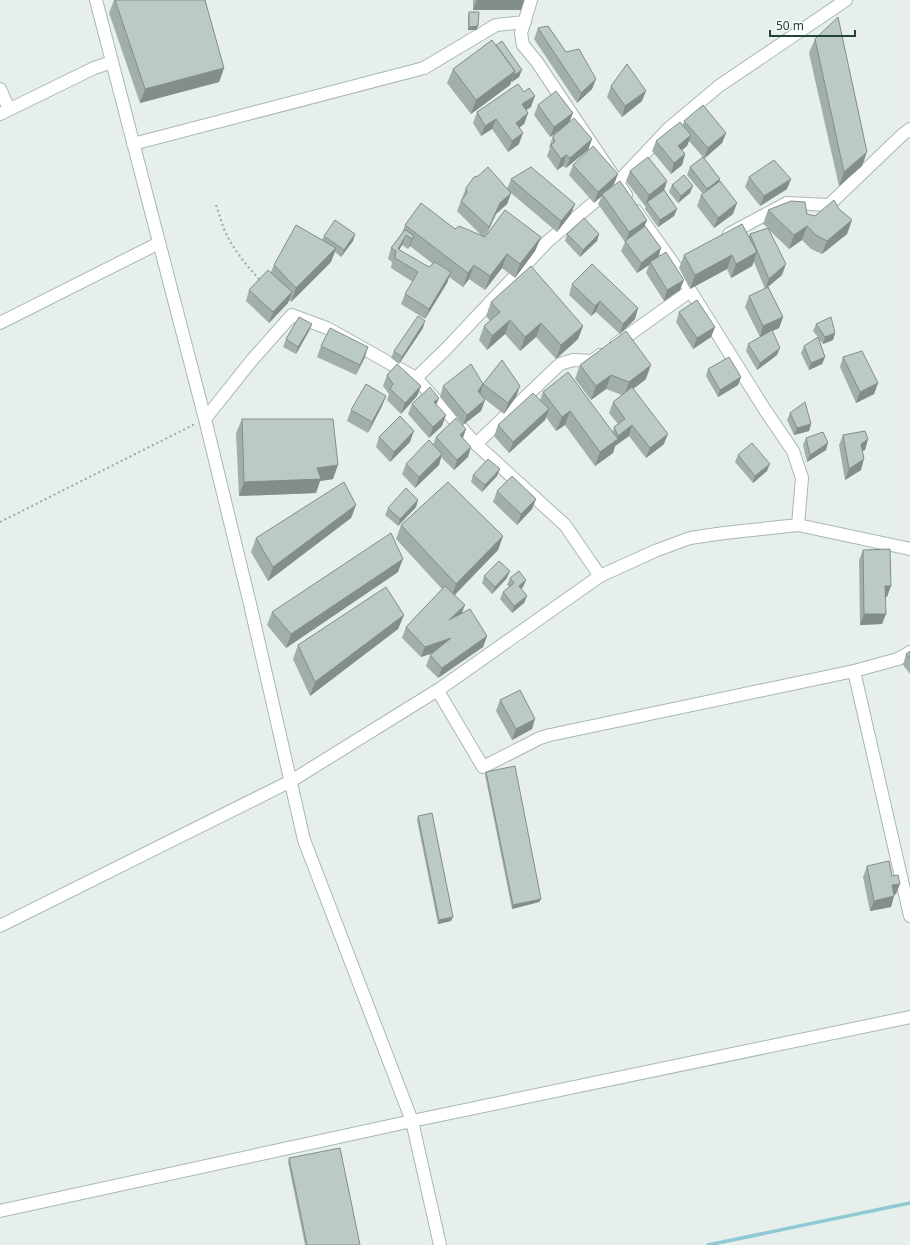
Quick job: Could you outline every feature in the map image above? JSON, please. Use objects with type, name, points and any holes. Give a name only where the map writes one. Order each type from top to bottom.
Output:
[{"type":"street","points":[[96,0],[205,419],[250,604],[304,840],[412,1121],[440,1245]]},
{"type":"street","points":[[531,0],[521,33],[523,45],[537,62],[617,183],[673,263],[761,404],[793,450],[802,478],[798,525]]},
{"type":"street","points":[[416,378],[446,349],[548,241],[617,183],[669,128],[719,86],[846,0]]},
{"type":"street","points":[[133,144],[424,68],[496,25],[525,22]]},
{"type":"street","points":[[0,90],[5,112],[94,68],[112,62]]},
{"type":"street","points":[[720,239],[787,204],[829,205],[902,134],[910,129]]},
{"type":"street","points":[[0,323],[159,243]]},
{"type":"street","points":[[673,263],[686,256]]},
{"type":"street","points":[[476,444],[560,364],[573,360],[592,361],[690,291]]},
{"type":"street","points":[[205,419],[252,360],[292,315],[327,328],[416,378],[476,444],[565,525],[600,576]]},
{"type":"street","points":[[0,926],[291,781],[438,691],[600,576],[655,551],[690,538],[798,525],[910,549]]},
{"type":"street","points":[[438,691],[483,767],[540,738],[550,735],[854,671],[898,659],[910,652]]},
{"type":"street","points":[[854,671],[910,916]]},
{"type":"street","points":[[0,1211],[412,1121],[910,1017]]},
{"type":"path","points":[[216,205],[228,236],[246,265],[261,282]]},
{"type":"path","points":[[0,522],[205,419]]},
{"type":"building","points":[[115,0],[205,0],[224,68],[145,89]]},
{"type":"building","points":[[469,12],[479,12],[478,26],[469,27]]},
{"type":"building","points":[[838,17],[867,152],[844,172],[815,39]]},
{"type":"building","points":[[548,26],[566,52],[579,49],[596,79],[581,93],[538,28]]},
{"type":"building","points":[[492,40],[515,71],[476,100],[453,69]]},
{"type":"building","points":[[502,41],[522,70],[514,75],[515,71],[496,45]]},
{"type":"building","points":[[627,64],[646,91],[625,106],[611,86]]},
{"type":"building","points":[[518,84],[524,92],[529,88],[535,96],[522,104],[528,113],[516,123],[523,133],[512,141],[496,119],[485,126],[477,112]]},
{"type":"building","points":[[556,91],[573,113],[554,127],[538,105]]},
{"type":"building","points":[[703,105],[726,133],[708,148],[684,121]]},
{"type":"building","points":[[574,118],[592,139],[570,158],[566,155],[561,159],[551,145],[555,142],[553,136]]},
{"type":"building","points":[[680,122],[691,135],[678,146],[685,154],[674,163],[656,141]]},
{"type":"building","points":[[593,146],[618,174],[598,192],[573,165]]},
{"type":"building","points":[[648,157],[667,181],[649,195],[630,171]]},
{"type":"building","points":[[703,157],[720,179],[707,189],[690,167]]},
{"type":"building","points":[[774,160],[791,179],[764,196],[749,177]]},
{"type":"building","points":[[488,167],[511,193],[500,203],[489,227],[461,201],[467,193],[466,188],[474,177],[478,176]]},
{"type":"building","points":[[531,167],[575,204],[561,221],[511,179]]},
{"type":"building","points":[[684,175],[693,186],[681,196],[672,185]]},
{"type":"building","points":[[620,181],[647,220],[629,232],[602,194]]},
{"type":"building","points":[[720,181],[737,203],[718,218],[701,195]]},
{"type":"building","points":[[664,190],[677,209],[660,220],[647,202]]},
{"type":"building","points":[[834,200],[839,209],[852,220],[827,241],[816,235],[807,226],[794,235],[768,210],[791,201],[805,202],[807,214],[815,216]]},
{"type":"building","points":[[421,203],[455,229],[459,226],[485,237],[505,210],[541,237],[520,264],[507,254],[490,276],[474,265],[468,273],[405,225]]},
{"type":"building","points":[[584,218],[599,234],[583,250],[567,234]]},
{"type":"building","points":[[335,220],[355,234],[344,250],[324,236]]},
{"type":"building","points":[[742,224],[757,252],[736,264],[732,255],[695,275],[684,255]]},
{"type":"building","points":[[296,225],[336,248],[296,288],[274,265]]},
{"type":"building","points":[[645,226],[661,248],[641,263],[625,241]]},
{"type":"building","points":[[768,228],[786,264],[769,279],[750,234]]},
{"type":"building","points":[[406,230],[414,236],[412,239],[406,235],[398,249],[429,267],[435,262],[451,272],[429,309],[405,294],[418,272],[395,258],[396,251],[391,248]]},
{"type":"building","points":[[666,252],[684,280],[667,290],[650,262]]},
{"type":"building","points":[[592,264],[638,308],[623,324],[600,301],[595,306],[572,284]]},
{"type":"building","points":[[531,266],[583,326],[561,345],[541,323],[525,337],[510,320],[492,336],[484,326],[500,312],[491,302]]},
{"type":"building","points":[[268,270],[292,292],[273,312],[249,290]]},
{"type":"building","points":[[768,287],[783,317],[763,326],[749,296]]},
{"type":"building","points":[[697,300],[715,327],[697,338],[679,312]]},
{"type":"building","points":[[418,316],[425,321],[402,357],[394,351]]},
{"type":"building","points":[[299,317],[312,324],[298,347],[286,339]]},
{"type":"building","points":[[831,317],[835,333],[825,337],[816,324]]},
{"type":"building","points":[[330,328],[368,347],[360,365],[321,346]]},
{"type":"building","points":[[772,330],[780,348],[760,363],[748,344]]},
{"type":"building","points":[[626,331],[651,365],[629,382],[611,375],[596,386],[580,365]]},
{"type":"building","points":[[818,337],[825,357],[811,363],[804,346]]},
{"type":"building","points":[[862,351],[878,383],[860,392],[843,357]]},
{"type":"building","points":[[729,357],[741,377],[720,390],[708,369]]},
{"type":"building","points":[[502,360],[520,386],[508,403],[483,384]]},
{"type":"building","points":[[397,364],[421,386],[405,403],[390,389],[393,384],[387,375]]},
{"type":"building","points":[[471,364],[483,384],[478,391],[485,400],[467,415],[443,386]]},
{"type":"building","points":[[568,372],[618,439],[600,452],[570,411],[562,417],[543,392]]},
{"type":"building","points":[[366,384],[386,396],[372,422],[351,410]]},
{"type":"building","points":[[430,387],[439,398],[434,402],[446,415],[433,427],[412,404]]},
{"type":"building","points":[[632,387],[668,434],[650,448],[632,425],[618,436],[614,427],[625,419],[613,402]]},
{"type":"building","points":[[533,393],[549,409],[513,442],[498,425]]},
{"type":"building","points":[[805,402],[811,424],[797,428],[790,413]]},
{"type":"building","points":[[400,416],[414,431],[394,452],[379,437]]},
{"type":"building","points":[[456,418],[466,429],[460,435],[471,447],[457,460],[436,437]]},
{"type":"building","points":[[242,419],[333,419],[338,465],[317,468],[321,479],[244,482]]},
{"type":"building","points":[[865,431],[868,439],[861,444],[864,459],[849,469],[843,435]]},
{"type":"building","points":[[823,432],[828,443],[810,455],[806,438]]},
{"type":"building","points":[[429,440],[442,454],[419,477],[406,464]]},
{"type":"building","points":[[752,443],[770,464],[755,476],[738,455]]},
{"type":"building","points":[[488,459],[500,469],[485,485],[473,475]]},
{"type":"building","points":[[512,476],[536,499],[521,514],[497,491]]},
{"type":"building","points":[[344,482],[356,505],[273,567],[256,538]]},
{"type":"building","points":[[448,482],[503,536],[456,584],[401,525]]},
{"type":"building","points":[[406,488],[418,500],[400,519],[388,508]]},
{"type":"building","points":[[391,533],[403,559],[291,634],[272,612]]},
{"type":"building","points":[[890,549],[891,586],[885,586],[886,614],[864,614],[863,550]]},
{"type":"building","points":[[499,561],[510,571],[495,587],[484,576]]},
{"type":"building","points":[[519,571],[526,580],[519,586],[527,596],[514,606],[503,592],[514,583],[510,578]]},
{"type":"building","points":[[445,586],[465,605],[449,620],[470,609],[487,636],[442,668],[430,655],[451,638],[425,647],[406,627]]},
{"type":"building","points":[[386,587],[404,615],[315,682],[298,645]]},
{"type":"building","points":[[910,651],[910,659],[906,654]]},
{"type":"building","points":[[520,690],[535,719],[516,729],[500,700]]},
{"type":"building","points":[[515,766],[541,899],[513,905],[486,772]]},
{"type":"building","points":[[432,813],[453,917],[439,920],[418,816]]},
{"type":"building","points":[[889,861],[892,876],[898,875],[900,884],[892,885],[894,896],[874,901],[867,866]]},
{"type":"building","points":[[340,1148],[360,1245],[307,1245],[289,1158]]},
{"type":"waterway","points":[[708,1245],[910,1203]]}]
